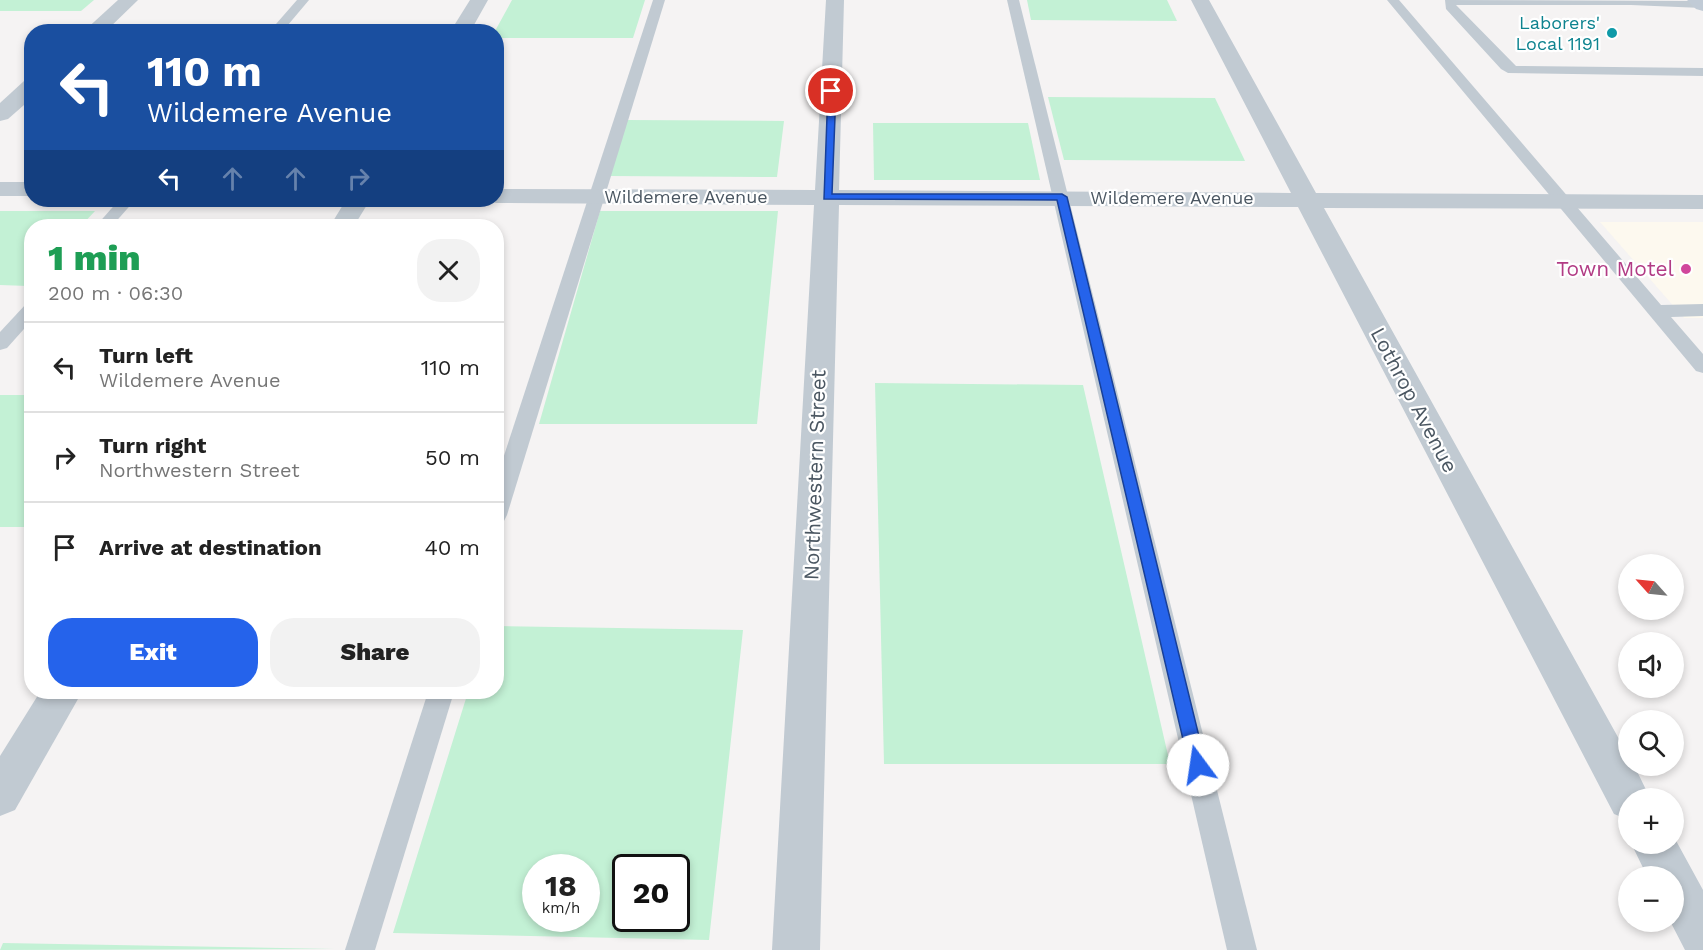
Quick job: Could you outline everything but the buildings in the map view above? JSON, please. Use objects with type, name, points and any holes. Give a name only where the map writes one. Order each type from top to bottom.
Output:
[{"type":"street","points":[[102,24],[129,0]]},
{"type":"street","points":[[465,24],[479,0]]},
{"type":"street","name":"Northwestern Street","points":[[796,950],[835,0]]},
{"type":"street","name":"Lothrop Avenue","points":[[1200,0],[1623,788]]},
{"type":"street","points":[[0,114],[24,93]]},
{"type":"street","points":[[0,189],[24,189]]},
{"type":"street","name":"Wildemere Avenue","points":[[504,196],[1703,202]]},
{"type":"street","points":[[0,795],[58,699]]},
{"type":"street","points":[[1684,901],[1703,936]]},
{"type":"lane","points":[[282,24],[303,0]]},
{"type":"lane","points":[[504,489],[659,0]]},
{"type":"lane","points":[[1013,0],[1242,950]]},
{"type":"lane","points":[[1394,0],[1703,366]]},
{"type":"lane","points":[[1700,3],[1457,1],[1450,2],[1449,6],[1506,66],[1513,70],[1703,72]]},
{"type":"lane","points":[[110,219],[121,207]]},
{"type":"lane","points":[[1657,311],[1703,310]]},
{"type":"lane","points":[[0,344],[24,317]]},
{"type":"lane","points":[[360,950],[439,699]]},
{"type":"shaded area","points":[[1600,222],[1703,222],[1703,318],[1684,318]]},
{"type":"green space","points":[[0,0],[94,0],[81,11],[0,11]]},
{"type":"green space","points":[[512,0],[645,0],[633,38],[504,38],[504,24],[499,24]]},
{"type":"green space","points":[[1027,0],[1167,0],[1177,21],[1031,20]]},
{"type":"green space","points":[[1048,97],[1215,98],[1245,161],[1064,160]]},
{"type":"green space","points":[[627,120],[784,121],[777,177],[609,176]]},
{"type":"green space","points":[[873,123],[1028,123],[1040,180],[874,180]]},
{"type":"green space","points":[[0,211],[95,211],[88,219],[24,219],[24,286],[0,285]]},
{"type":"green space","points":[[600,211],[778,211],[757,424],[539,424]]},
{"type":"green space","points":[[875,383],[1083,385],[1170,764],[884,764]]},
{"type":"green space","points":[[0,395],[24,395],[24,527],[0,527]]},
{"type":"green space","points":[[504,626],[743,630],[709,940],[393,933],[466,699],[504,699]]},
{"type":"green space","points":[[3,943],[335,949],[0,950]]},
{"type":"place","name":"Laborers' Local 1191","points":[[1612,33]]},
{"type":"place","name":"Town Motel","points":[[1686,269]]},
{"type":"route","points":[[831,91],[827,197],[1062,197],[1198,765]]}]
